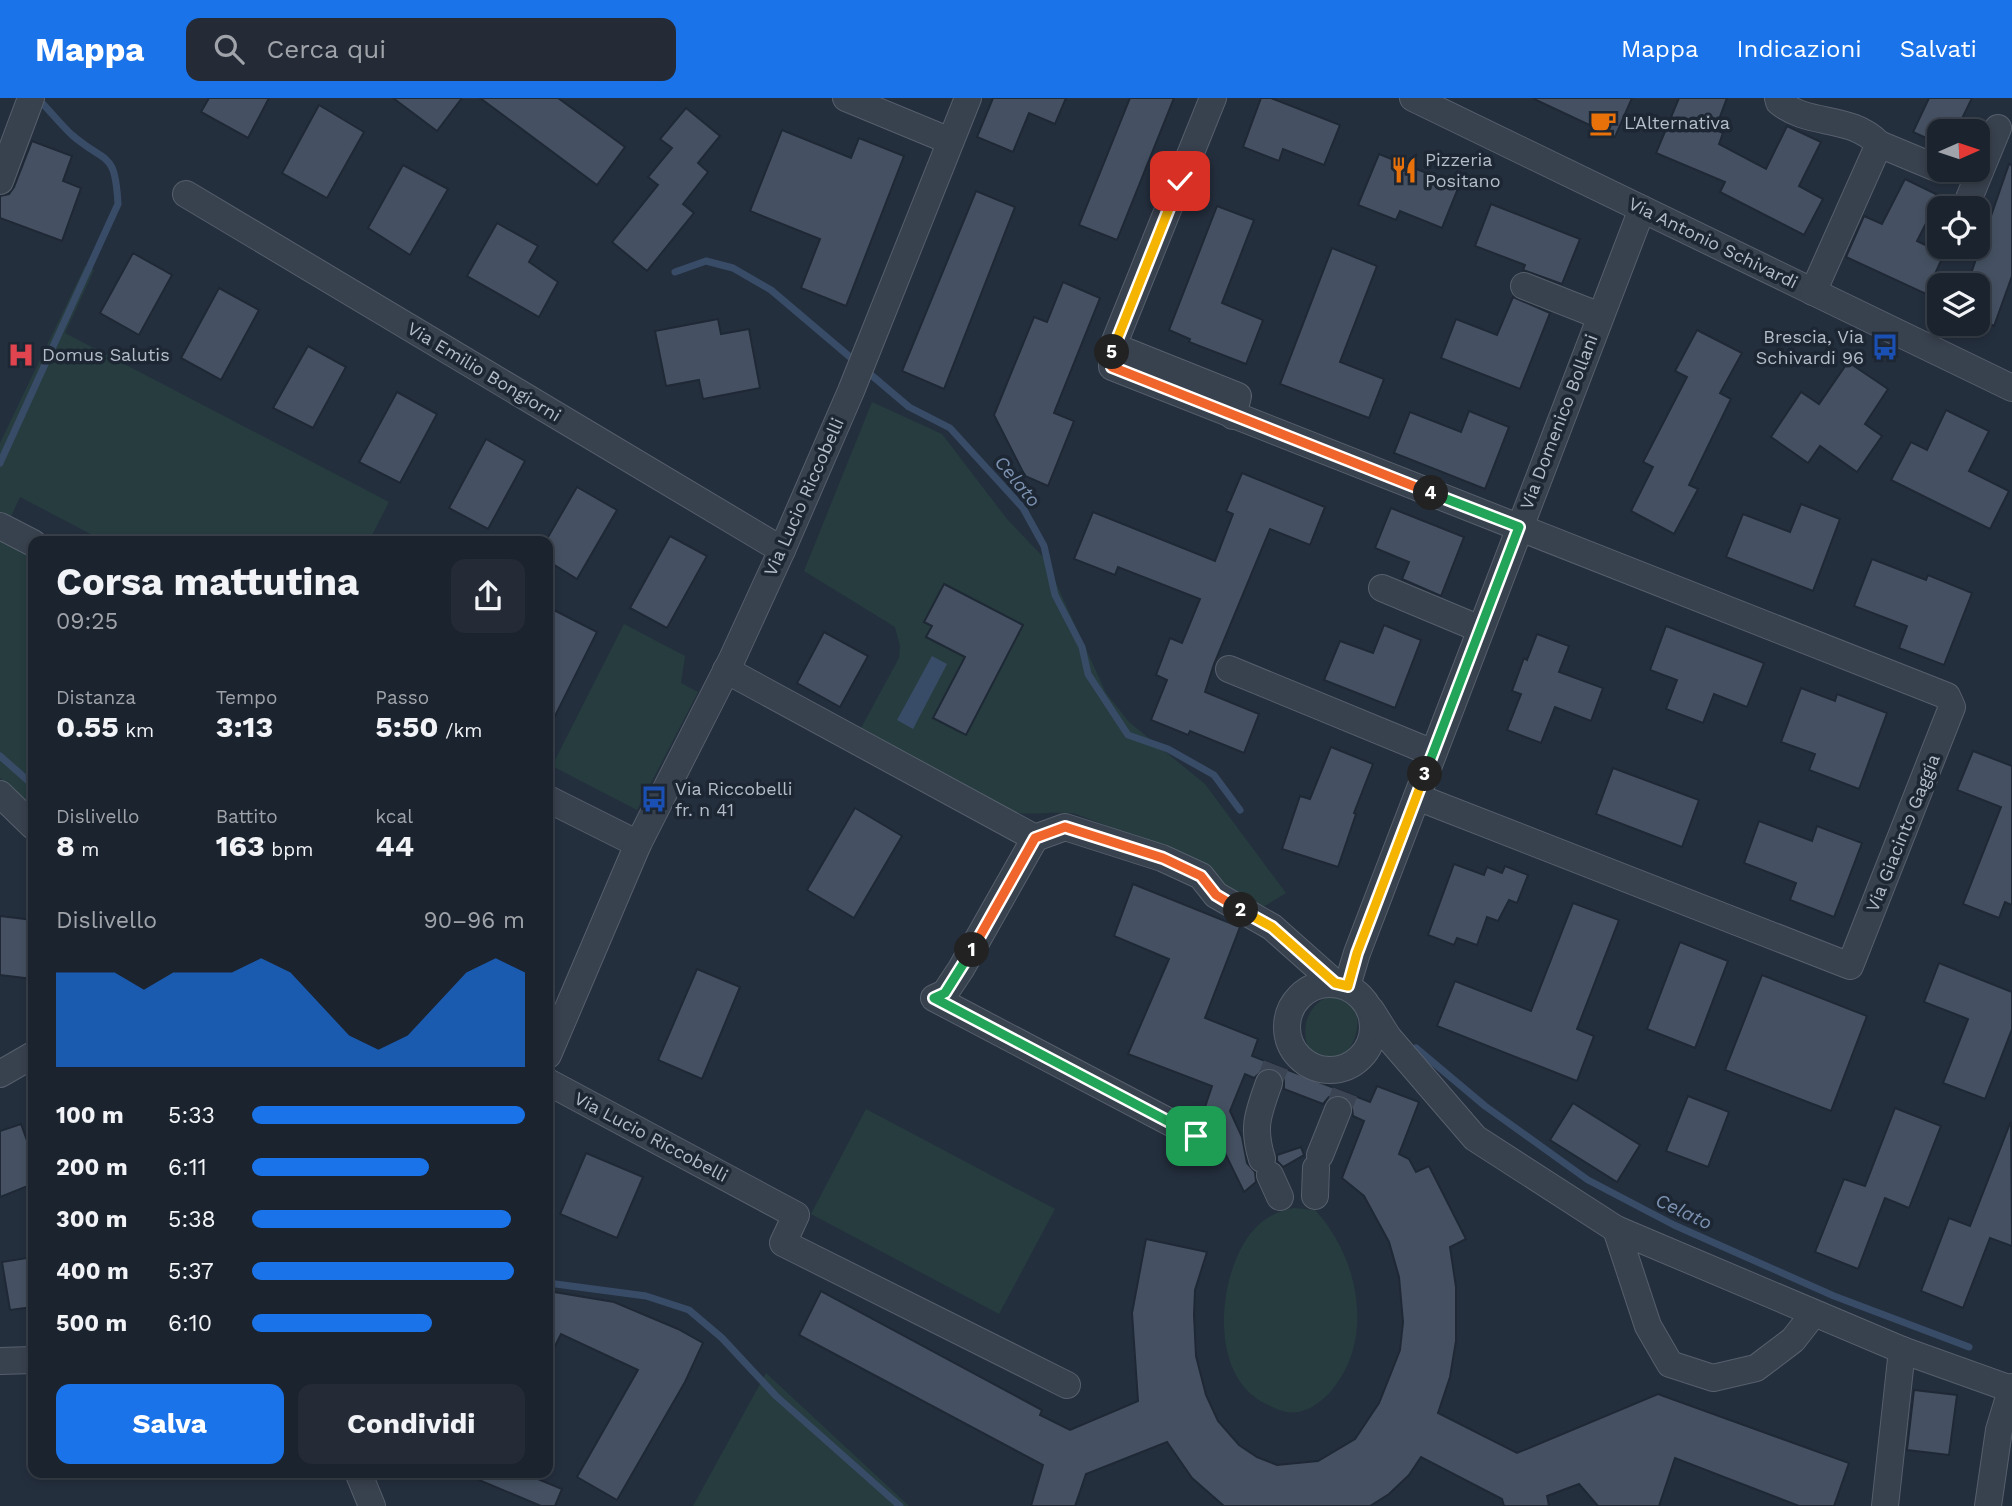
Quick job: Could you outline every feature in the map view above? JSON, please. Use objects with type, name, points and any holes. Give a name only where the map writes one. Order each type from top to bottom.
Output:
[{"type":"street","points":[[846,98],[950,141]]},
{"type":"street","name":"Via Lucio Riccobelli","points":[[553,1043],[638,844],[726,670],[782,550],[851,391],[968,98]]},
{"type":"street","points":[[1213,98],[1113,346],[1112,367],[1519,527]]},
{"type":"street","name":"Via Antonio Schivardi","points":[[1413,98],[2012,388]]},
{"type":"street","points":[[1778,98],[1792,113],[1829,120],[1867,132],[1879,144],[1927,164]]},
{"type":"street","points":[[0,181],[30,100]]},
{"type":"street","points":[[1969,196],[1998,128]]},
{"type":"street","points":[[1813,292],[1879,144]]},
{"type":"street","name":"Via Emilio Bongiorni","points":[[186,194],[782,550]]},
{"type":"street","name":"Via Domenico Bollani","points":[[1341,985],[1357,953],[1642,209]]},
{"type":"street","points":[[1524,286],[1600,316]]},
{"type":"street","points":[[0,526],[28,540]]},
{"type":"street","name":"Via Giacinto Gaggia","points":[[1416,797],[1850,966],[1952,707],[1947,696],[1519,527]]},
{"type":"street","points":[[1382,588],[1480,629]]},
{"type":"street","points":[[1229,669],[1433,753]]},
{"type":"street","points":[[726,670],[1035,838]]},
{"type":"street","points":[[0,794],[28,821]]},
{"type":"street","points":[[553,802],[638,844]]},
{"type":"street","points":[[1196,1136],[934,998],[945,993],[961,969],[1035,838],[1065,827],[1163,858],[1201,876],[1216,895],[1272,927],[1341,985],[1362,996],[1388,1037],[1475,1138],[1616,1229],[1902,1350],[2011,1388],[1999,1430],[1988,1506]]},
{"type":"street","points":[[1271,1177],[1256,1139],[1256,1119],[1281,1068],[1289,1040],[1287,1023],[1292,1007],[1303,993],[1318,985],[1341,985]]},
{"type":"street","points":[[1315,1196],[1318,1161],[1343,1090],[1373,1037],[1371,1010]]},
{"type":"street","points":[[0,1074],[28,1058]]},
{"type":"street","points":[[1281,1068],[1312,1066],[1329,1070],[1343,1090]]},
{"type":"street","name":"Via Lucio Riccobelli","points":[[553,1085],[796,1215],[783,1243],[1067,1385]]},
{"type":"street","points":[[1616,1229],[1648,1325],[1670,1364],[1713,1378],[1756,1368],[1793,1340],[1814,1313]]},
{"type":"street","points":[[1885,1506],[1902,1350]]},
{"type":"street","points":[[0,1361],[28,1360]]},
{"type":"street","points":[[360,1478],[372,1506]]},
{"type":"street","points":[[377,1478],[379,1506]]},
{"type":"green space","points":[[85,266],[94,270],[65,333],[389,502],[372,536],[94,536],[20,497],[9,521],[0,526],[0,443]]},
{"type":"green space","points":[[872,402],[942,434],[1007,519],[1045,559],[1106,693],[1129,722],[1205,784],[1286,893],[1260,909],[1231,898],[1199,861],[1076,814],[1015,813],[861,728],[899,658],[900,646],[895,627],[804,571]]},
{"type":"green space","points":[[0,538],[28,552],[28,803],[0,778]]},
{"type":"green space","points":[[624,624],[685,656],[681,683],[698,692],[637,810],[553,767]]},
{"type":"green space","points":[[1341,994],[1352,1003],[1357,1015],[1357,1028],[1353,1042],[1346,1052],[1336,1058],[1323,1058],[1309,1050],[1306,1022],[1315,1006],[1322,1000]]},
{"type":"green space","points":[[866,1109],[1055,1209],[999,1314],[811,1214]]},
{"type":"green space","points":[[1294,1208],[1315,1210],[1330,1228],[1350,1272],[1356,1295],[1357,1319],[1355,1343],[1335,1386],[1307,1410],[1288,1412],[1266,1404],[1251,1394],[1240,1381],[1227,1349],[1224,1312],[1230,1277],[1245,1242],[1260,1224],[1270,1217]]},
{"type":"green space","points":[[766,1373],[909,1506],[693,1506]]},
{"type":"water","points":[[932,656],[947,664],[913,729],[897,720]]},
{"type":"building","points":[[209,98],[269,98],[248,138],[201,112]]},
{"type":"building","points":[[393,98],[462,98],[437,131]]},
{"type":"building","points":[[480,98],[558,98],[625,147],[597,185]]},
{"type":"building","points":[[993,98],[1066,98],[1055,124],[1029,113],[1013,152],[977,137]]},
{"type":"building","points":[[1130,98],[1174,98],[1117,240],[1079,225]]},
{"type":"building","points":[[1261,98],[1271,98],[1340,125],[1324,165],[1283,149],[1279,161],[1243,147]]},
{"type":"building","points":[[1532,98],[1632,98],[1615,137]]},
{"type":"building","points":[[1679,98],[1727,98],[1715,130],[1723,133],[1719,144],[1766,169],[1787,126],[1821,142],[1799,186],[1823,199],[1804,235],[1720,192],[1725,182],[1656,153]]},
{"type":"building","points":[[1929,98],[1972,98],[1962,119],[1927,119],[1927,138],[1913,132]]},
{"type":"building","points":[[319,105],[364,132],[327,198],[282,173]]},
{"type":"building","points":[[686,108],[720,136],[698,163],[708,172],[683,204],[694,213],[647,271],[612,242],[658,185],[648,177],[672,148],[660,139]]},
{"type":"building","points":[[782,130],[851,158],[859,138],[904,156],[846,306],[801,288],[820,239],[750,211]]},
{"type":"building","points":[[32,141],[72,156],[63,181],[81,188],[62,241],[0,218],[0,196],[9,194],[14,187]]},
{"type":"building","points":[[1379,154],[1459,186],[1442,228],[1400,211],[1396,220],[1358,205]]},
{"type":"building","points":[[2009,164],[2012,165],[2012,276],[1994,326],[1990,324],[1990,273],[1971,273],[1976,259],[1990,259],[1990,219]]},
{"type":"building","points":[[403,165],[448,189],[410,255],[368,228]]},
{"type":"building","points":[[1905,179],[1940,196],[1927,196],[1927,221],[1917,241],[1927,246],[1927,259],[1942,259],[1935,273],[1927,273],[1926,294],[1846,257],[1864,216],[1882,224]]},
{"type":"building","points":[[976,191],[1015,207],[944,389],[902,371]]},
{"type":"building","points":[[1491,204],[1580,239],[1562,284],[1523,270],[1525,265],[1475,246]]},
{"type":"building","points":[[1217,206],[1254,220],[1222,303],[1263,320],[1246,364],[1189,342],[1190,339],[1169,330]]},
{"type":"building","points":[[497,223],[538,246],[529,262],[558,282],[539,317],[467,276]]},
{"type":"building","points":[[1332,248],[1377,266],[1340,362],[1384,379],[1369,418],[1280,384]]},
{"type":"building","points":[[133,253],[172,275],[139,335],[100,313]]},
{"type":"building","points":[[1063,282],[1100,298],[1054,413],[1074,421],[1048,486],[1025,476],[994,415],[1034,317],[1047,322]]},
{"type":"building","points":[[219,288],[259,310],[221,380],[181,358]]},
{"type":"building","points":[[1513,297],[1550,313],[1520,389],[1441,358],[1456,319],[1497,335]]},
{"type":"building","points":[[718,319],[721,334],[749,329],[760,388],[703,399],[699,380],[666,386],[655,331]]},
{"type":"building","points":[[1697,330],[1742,353],[1720,393],[1731,399],[1689,485],[1698,489],[1674,534],[1631,511],[1653,467],[1643,462],[1687,377],[1675,371]]},
{"type":"building","points":[[308,346],[346,367],[313,428],[273,408]]},
{"type":"building","points":[[1848,362],[1888,389],[1865,424],[1882,436],[1857,472],[1820,446],[1808,463],[1771,437],[1801,392],[1819,404]]},
{"type":"building","points":[[397,392],[437,414],[400,483],[359,462]]},
{"type":"building","points":[[1946,410],[1989,431],[1969,471],[2009,491],[1990,529],[1891,480],[1911,442],[1927,450]]},
{"type":"building","points":[[1469,411],[1509,427],[1485,489],[1394,453],[1410,412],[1461,432]]},
{"type":"building","points":[[486,439],[525,461],[488,529],[449,508]]},
{"type":"building","points":[[1242,473],[1325,507],[1310,545],[1270,529],[1214,664],[1205,692],[1259,714],[1244,753],[1190,731],[1188,735],[1151,720],[1167,680],[1156,675],[1170,638],[1182,643],[1200,599],[1118,567],[1115,575],[1074,559],[1093,512],[1215,561],[1233,514],[1226,511]]},
{"type":"building","points":[[577,487],[617,510],[577,579],[553,564],[553,536],[549,536]]},
{"type":"building","points":[[1801,504],[1840,519],[1813,591],[1726,557],[1743,514],[1790,532]]},
{"type":"building","points":[[1391,508],[1464,537],[1441,596],[1402,579],[1409,562],[1375,548]]},
{"type":"building","points":[[670,536],[707,556],[667,628],[630,608]]},
{"type":"building","points":[[1872,559],[1926,580],[1928,575],[1972,593],[1944,665],[1899,648],[1907,626],[1854,606]]},
{"type":"building","points":[[944,584],[1023,625],[966,735],[933,718],[965,657],[926,637],[932,626],[924,622]]},
{"type":"building","points":[[553,610],[597,632],[553,720]]},
{"type":"building","points":[[1384,625],[1421,640],[1395,708],[1324,680],[1340,641],[1373,653]]},
{"type":"building","points":[[1666,626],[1764,663],[1747,707],[1714,694],[1703,723],[1666,709],[1677,680],[1650,670]]},
{"type":"building","points":[[824,632],[868,656],[840,707],[797,683]]},
{"type":"building","points":[[1537,634],[1569,646],[1559,672],[1603,688],[1591,721],[1555,707],[1541,743],[1507,730],[1521,694],[1512,691],[1524,658],[1527,660]]},
{"type":"building","points":[[1801,688],[1835,701],[1837,694],[1887,713],[1859,789],[1809,770],[1815,754],[1781,742]]},
{"type":"building","points":[[1331,747],[1373,764],[1354,813],[1356,814],[1338,867],[1282,849],[1300,796],[1310,799]]},
{"type":"building","points":[[1973,751],[2012,766],[2012,905],[2005,902],[1999,918],[1963,904],[2001,807],[1957,790]]},
{"type":"building","points":[[1613,768],[1699,800],[1682,847],[1596,814]]},
{"type":"building","points":[[855,808],[902,836],[854,918],[807,890]]},
{"type":"building","points":[[1759,821],[1812,841],[1817,826],[1862,843],[1834,917],[1790,900],[1796,883],[1744,863]]},
{"type":"building","points":[[1454,864],[1484,875],[1487,867],[1502,873],[1505,866],[1528,875],[1517,903],[1509,900],[1498,921],[1487,917],[1477,945],[1457,938],[1454,945],[1428,935]]},
{"type":"building","points":[[1133,884],[1240,927],[1205,1018],[1258,1039],[1252,1056],[1370,1102],[1377,1086],[1419,1102],[1399,1154],[1409,1159],[1416,1172],[1429,1166],[1466,1239],[1450,1247],[1456,1287],[1456,1341],[1450,1377],[1438,1413],[1517,1453],[1658,1394],[1849,1463],[1834,1506],[1799,1506],[1675,1458],[1659,1506],[1598,1506],[1579,1484],[1547,1496],[1549,1506],[1504,1506],[1502,1499],[1421,1457],[1409,1475],[1389,1494],[1370,1506],[1224,1506],[1192,1478],[1167,1442],[1086,1474],[1075,1506],[1031,1506],[1043,1465],[799,1335],[821,1291],[1042,1410],[1040,1415],[1070,1430],[1138,1401],[1132,1313],[1146,1239],[1207,1252],[1195,1290],[1196,1356],[1206,1395],[1218,1421],[1239,1445],[1257,1457],[1277,1465],[1318,1461],[1355,1439],[1379,1403],[1400,1350],[1403,1322],[1399,1277],[1389,1242],[1364,1196],[1342,1178],[1364,1121],[1353,1116],[1351,1101],[1343,1095],[1329,1097],[1323,1104],[1284,1089],[1284,1080],[1275,1068],[1266,1068],[1254,1078],[1245,1074],[1230,1111],[1242,1137],[1247,1163],[1255,1172],[1256,1182],[1244,1192],[1204,1110],[1212,1086],[1128,1054],[1169,959],[1114,936]]},
{"type":"building","points":[[1573,903],[1619,920],[1577,1029],[1594,1036],[1577,1081],[1437,1026],[1455,981],[1531,1011]]},
{"type":"building","points":[[0,916],[28,919],[28,978],[0,975]]},
{"type":"building","points":[[1680,942],[1728,961],[1695,1048],[1647,1029]]},
{"type":"building","points":[[1939,963],[2012,992],[2012,1029],[1985,1099],[1943,1083],[1968,1019],[1924,1002]]},
{"type":"building","points":[[697,969],[740,987],[702,1079],[658,1060]]},
{"type":"building","points":[[1762,975],[1867,1016],[1831,1111],[1725,1070]]},
{"type":"building","points":[[1688,1096],[1729,1112],[1708,1167],[1666,1151]]},
{"type":"building","points":[[1573,1103],[1640,1145],[1617,1182],[1550,1140]]},
{"type":"building","points":[[1895,1108],[1941,1126],[1909,1208],[1885,1198],[1858,1269],[1815,1252],[1844,1179],[1865,1186]]},
{"type":"building","points":[[2011,1121],[2012,1246],[1990,1238],[1963,1308],[1921,1291],[1949,1218],[1970,1226]]},
{"type":"building","points":[[21,1124],[28,1143],[28,1186],[0,1197],[0,1131]]},
{"type":"building","points":[[1301,1147],[1304,1155],[1283,1167],[1277,1161],[1277,1155]]},
{"type":"building","points":[[586,1153],[643,1177],[617,1238],[560,1214]]},
{"type":"building","points":[[28,1258],[28,1308],[10,1310],[2,1262]]},
{"type":"building","points":[[553,1292],[614,1302],[678,1329],[703,1343],[685,1382],[617,1500],[577,1477],[638,1370],[561,1334],[553,1350]]},
{"type":"building","points":[[1914,1390],[1957,1395],[1949,1455],[1907,1450]]},
{"type":"building","points":[[474,1478],[535,1478],[562,1489],[555,1506],[541,1506]]},
{"type":"waterway","points":[[0,463],[118,204],[117,187],[107,160],[72,135],[41,102]]},
{"type":"waterway","name":"Celato","points":[[675,272],[706,261],[733,268],[771,290],[909,407],[950,428],[1023,508],[1044,546],[1055,595],[1082,647],[1088,674],[1128,735],[1168,749],[1214,775],[1240,810]]},
{"type":"waterway","points":[[0,756],[28,781]]},
{"type":"waterway","name":"Celato","points":[[1416,1048],[1485,1106],[1588,1180],[1674,1225],[1834,1296],[1969,1347]]},
{"type":"waterway","points":[[553,1284],[646,1296],[689,1310],[722,1338],[776,1396],[900,1506]]},
{"type":"tunnel","points":[[1269,1083],[1276,1065]]},
{"type":"tunnel","points":[[1338,1110],[1345,1092]]},
{"type":"place","name":"L'Alternativa","points":[[1603,123]]},
{"type":"place","name":"Pizzeria Positano","points":[[1404,170]]},
{"type":"place","name":"Brescia, Via Schivardi 96","points":[[1885,347]]},
{"type":"place","name":"Domus Salutis","points":[[21,355]]},
{"type":"place","name":"Via Riccobelli fr. n 41","points":[[654,799]]},
{"type":"route","points":[[1180,181],[1113,346],[1112,367],[1519,527],[1357,953],[1348,986],[1335,983],[1272,927],[1216,895],[1201,876],[1163,858],[1065,827],[1035,838],[961,969],[945,993],[934,998],[1196,1136]]}]
